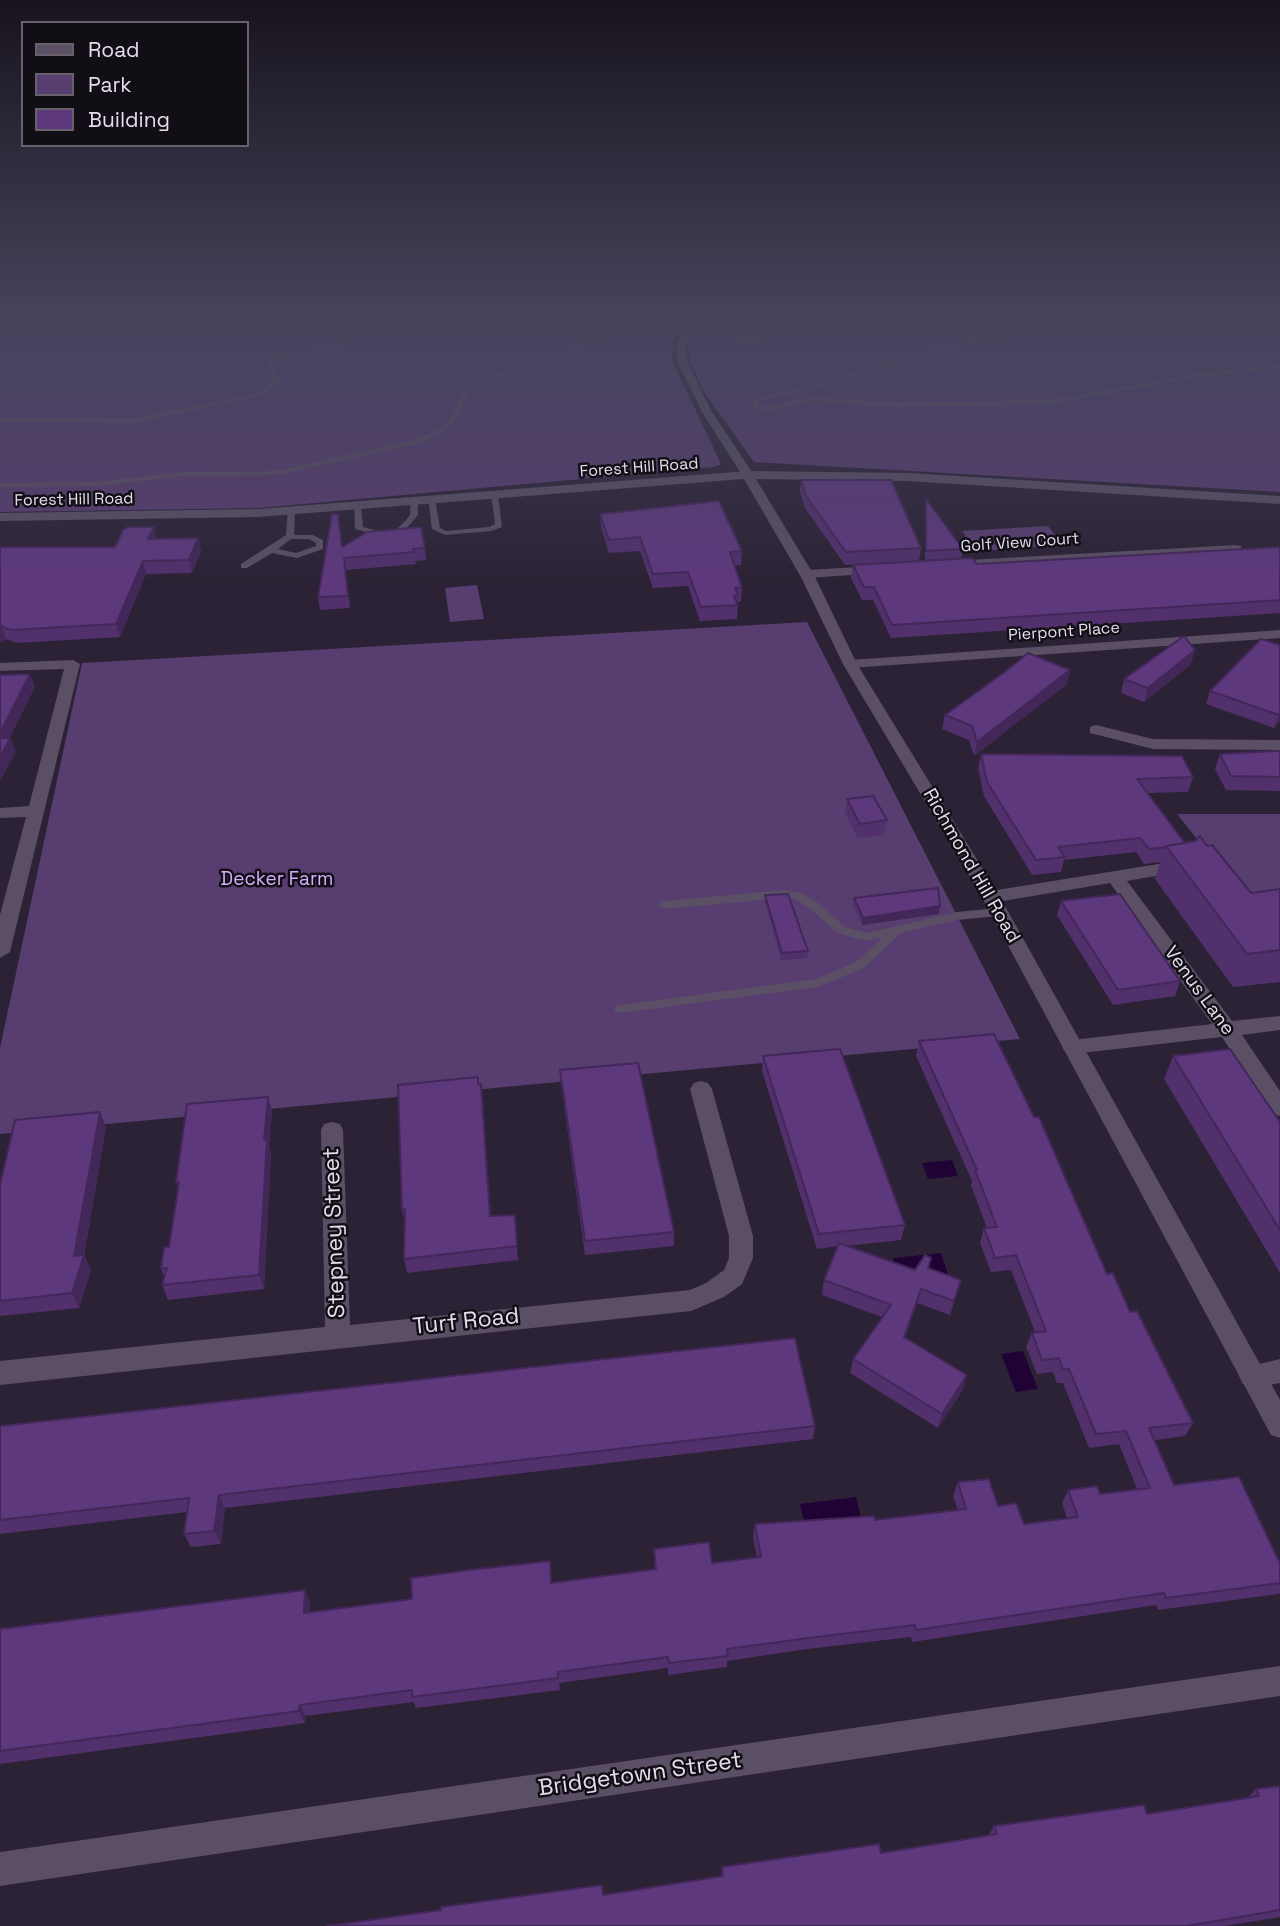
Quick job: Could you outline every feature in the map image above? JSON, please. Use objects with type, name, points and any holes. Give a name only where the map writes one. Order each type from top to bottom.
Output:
[{"type":"street","name":"Richmond Hill Road","points":[[703,404],[806,574],[850,664],[995,904],[1280,1426]]},
{"type":"street","name":"Forest Hill Road","points":[[0,517],[291,510],[748,475],[908,477],[1280,500]]},
{"type":"street","name":"Golf View Court","points":[[937,566],[1236,549]]},
{"type":"street","points":[[806,574],[898,568]]},
{"type":"street","name":"Pierpont Place","points":[[850,664],[1280,634]]},
{"type":"street","points":[[0,667],[73,664],[0,953]]},
{"type":"street","points":[[1096,730],[1153,744],[1280,745]]},
{"type":"street","points":[[0,813],[35,811]]},
{"type":"street","points":[[995,904],[1114,876],[1177,867]]},
{"type":"street","name":"Venus Lane","points":[[1114,876],[1228,1030],[1280,1108]]},
{"type":"street","points":[[1072,1048],[1280,1023]]},
{"type":"street","name":"Turf Road","points":[[0,1373],[338,1335],[691,1300],[715,1290],[733,1277],[741,1258],[741,1236],[701,1089]]},
{"type":"street","name":"Stepney Street","points":[[332,1130],[338,1335]]},
{"type":"street","points":[[1252,1376],[1280,1371]]},
{"type":"street","name":"Bridgetown Street","points":[[0,1868],[1280,1681]]},
{"type":"lane","points":[[0,420],[132,421],[221,404]]},
{"type":"lane","points":[[0,485],[97,484],[184,474],[278,473],[419,440],[446,428],[461,404]]},
{"type":"lane","points":[[755,404],[756,407],[766,409],[790,404]]},
{"type":"lane","points":[[897,404],[966,404]]},
{"type":"lane","points":[[431,499],[436,529],[445,533],[491,529],[499,525],[494,495]]},
{"type":"lane","points":[[357,505],[359,528],[386,535],[398,533],[409,522],[414,515],[414,501]]},
{"type":"lane","points":[[289,537],[291,510]]},
{"type":"lane","points":[[244,566],[289,537],[310,537],[320,542],[320,547],[297,556],[272,550]]},
{"type":"lane","points":[[664,905],[784,894],[809,901],[841,930],[855,935],[896,932],[995,904]]},
{"type":"lane","points":[[620,1009],[818,984],[860,965],[896,932]]},
{"type":"green space","points":[[0,404],[693,404],[721,464],[714,467],[259,508],[0,512]]},
{"type":"green space","points":[[713,404],[1280,404],[1280,492],[754,462]]},
{"type":"green space","points":[[1048,526],[1063,545],[976,551],[962,531]]},
{"type":"green space","points":[[477,585],[484,619],[450,622],[445,588]]},
{"type":"green space","name":"Decker Farm","points":[[807,622],[1020,1039],[0,1134],[0,1048],[82,663]]},
{"type":"green space","points":[[1177,814],[1280,814],[1280,944],[1205,849]]},
{"type":"shaded area","points":[[952,1160],[958,1176],[928,1179],[922,1163]]},
{"type":"shaded area","points":[[941,1253],[948,1274],[899,1279],[893,1258]]},
{"type":"shaded area","points":[[1023,1351],[1038,1389],[1016,1392],[1001,1354]]},
{"type":"shaded area","points":[[856,1497],[863,1526],[807,1533],[800,1504]]},
{"type":"building","points":[[801,480],[891,480],[921,548],[846,552],[806,496]]},
{"type":"building","points":[[926,499],[963,549],[926,551]]},
{"type":"building","points":[[719,501],[742,551],[730,552],[742,587],[735,588],[738,595],[734,596],[738,605],[701,607],[688,572],[653,574],[640,537],[609,540],[600,514]]},
{"type":"building","points":[[332,514],[338,514],[342,547],[367,532],[421,527],[425,548],[413,549],[414,552],[344,558],[348,596],[318,597]]},
{"type":"building","points":[[128,527],[154,527],[148,539],[198,538],[189,560],[143,561],[116,624],[11,630],[0,626],[0,547],[115,547],[123,530]]},
{"type":"building","points":[[1280,547],[1280,600],[892,625],[874,587],[864,587],[853,565],[972,558],[977,564]]},
{"type":"building","points":[[1184,636],[1195,650],[1148,688],[1124,679]]},
{"type":"building","points":[[1261,639],[1280,645],[1279,715],[1210,691]]},
{"type":"building","points":[[1028,653],[1070,670],[977,742],[972,726],[945,715],[1006,671]]},
{"type":"building","points":[[30,674],[0,733],[0,675]]},
{"type":"building","points":[[0,738],[10,738],[0,758]]},
{"type":"building","points":[[1280,751],[1280,777],[1231,776],[1220,754]]},
{"type":"building","points":[[981,754],[1182,756],[1193,777],[1137,779],[1185,843],[1149,849],[1140,838],[1058,847],[1065,857],[1036,860],[987,782]]},
{"type":"building","points":[[873,796],[887,820],[860,824],[847,799]]},
{"type":"building","points":[[1200,836],[1207,846],[1212,845],[1251,893],[1280,889],[1280,950],[1247,954],[1166,846],[1195,841]]},
{"type":"building","points":[[938,888],[940,906],[863,918],[854,898]]},
{"type":"building","points":[[788,894],[808,951],[782,953],[765,895]]},
{"type":"building","points":[[1120,894],[1180,981],[1118,990],[1061,901]]},
{"type":"building","points":[[994,1034],[1034,1117],[1039,1117],[1107,1274],[1113,1273],[1130,1312],[1137,1311],[1193,1423],[1149,1428],[1174,1485],[1239,1477],[1280,1563],[1280,1583],[1166,1598],[1164,1593],[916,1630],[915,1625],[809,1638],[727,1649],[728,1656],[669,1663],[668,1657],[558,1672],[558,1678],[412,1697],[412,1690],[300,1705],[299,1711],[0,1751],[0,1629],[305,1590],[304,1613],[412,1599],[411,1578],[550,1561],[551,1583],[656,1569],[654,1549],[709,1542],[712,1563],[761,1557],[755,1524],[874,1516],[875,1520],[966,1509],[958,1482],[989,1479],[998,1506],[1016,1503],[1024,1524],[1078,1517],[1068,1490],[1097,1486],[1100,1494],[1150,1488],[1126,1431],[1096,1434],[1069,1369],[1063,1369],[1059,1358],[1042,1360],[1032,1333],[1046,1331],[1016,1255],[995,1258],[984,1228],[997,1227],[977,1170],[919,1041]]},
{"type":"building","points":[[840,1049],[905,1225],[819,1234],[763,1056]]},
{"type":"building","points":[[1230,1049],[1280,1122],[1280,1230],[1173,1056]]},
{"type":"building","points":[[638,1063],[674,1232],[585,1241],[560,1070]]},
{"type":"building","points":[[478,1077],[478,1085],[481,1084],[490,1216],[515,1215],[517,1246],[404,1259],[405,1209],[402,1210],[398,1085]]},
{"type":"building","points":[[268,1097],[259,1275],[162,1285],[167,1268],[161,1269],[164,1247],[169,1247],[187,1104]]},
{"type":"building","points":[[100,1112],[74,1256],[84,1255],[72,1293],[0,1301],[0,1185],[15,1120]]},
{"type":"building","points":[[839,1243],[915,1270],[925,1255],[931,1258],[928,1268],[961,1280],[954,1301],[921,1289],[904,1337],[967,1375],[942,1414],[853,1359],[891,1305],[824,1280]]},
{"type":"building","points":[[795,1338],[815,1426],[219,1495],[214,1531],[184,1534],[189,1498],[0,1520],[0,1426]]},
{"type":"building","points":[[1280,1786],[1280,1910],[1187,1926],[327,1926],[602,1885],[603,1895],[723,1876],[722,1867],[879,1844],[881,1853],[997,1834],[994,1826],[1144,1805],[1147,1814],[1259,1796],[1256,1789]]}]
